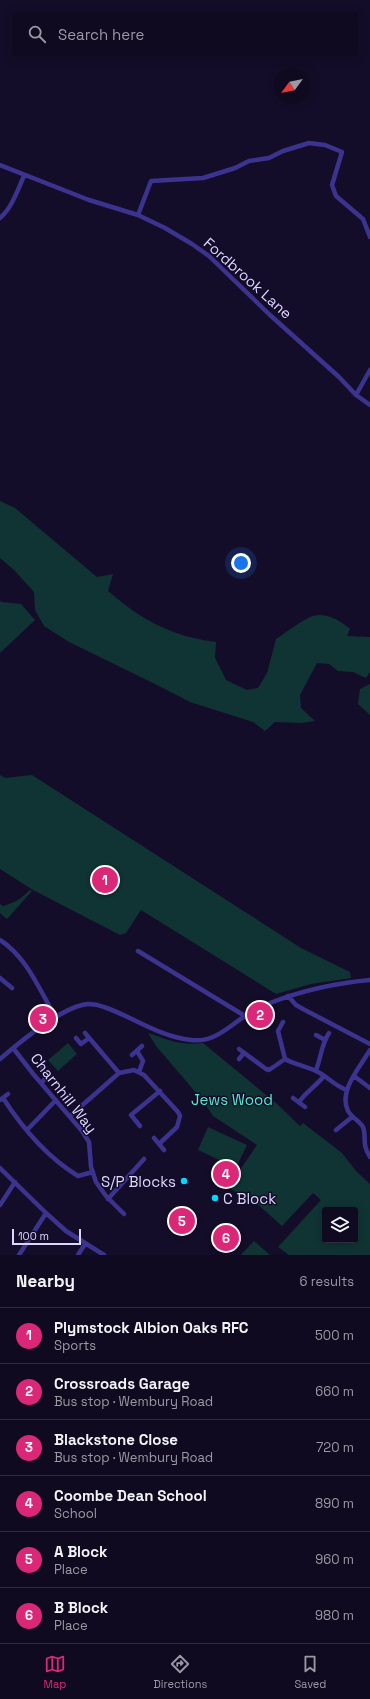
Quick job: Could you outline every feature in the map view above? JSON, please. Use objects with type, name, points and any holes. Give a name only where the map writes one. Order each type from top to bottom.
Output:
[{"type":"street","points":[[138,215],[151,181],[203,178],[235,168],[249,161],[269,158],[283,151],[309,143],[325,145],[342,152],[332,185],[336,196],[363,219],[370,237]]},
{"type":"street","name":"Fordbrook Lane","points":[[0,165],[24,176],[89,200],[138,215],[165,228],[192,244],[208,256],[270,315],[339,377],[356,395],[370,405]]},
{"type":"street","points":[[0,218],[11,203],[24,176]]},
{"type":"street","points":[[356,395],[370,370]]},
{"type":"street","points":[[0,940],[15,951],[56,1018]]},
{"type":"street","points":[[138,951],[245,1016]]},
{"type":"street","points":[[0,978],[12,988]]},
{"type":"street","points":[[0,1059],[56,1018],[78,1006],[96,1004],[165,1033],[196,1041],[210,1039],[245,1016],[288,996],[354,981],[370,980]]},
{"type":"street","points":[[288,996],[296,1005],[370,1044]]},
{"type":"street","points":[[282,1022],[278,1029],[285,1059],[295,1065],[316,1070],[337,1086],[347,1090]]},
{"type":"street","points":[[273,1027],[278,1029]]},
{"type":"street","points":[[85,1033],[119,1073]]},
{"type":"street","points":[[316,1070],[320,1061],[325,1040],[329,1033]]},
{"type":"street","points":[[316,1035],[325,1040]]},
{"type":"street","points":[[76,1038],[81,1044],[89,1038]]},
{"type":"street","points":[[132,1054],[142,1046]]},
{"type":"street","name":"Charnhill Way","points":[[13,1048],[82,1131],[89,1142],[93,1172],[100,1189],[124,1214]]},
{"type":"street","points":[[239,1049],[266,1070],[272,1068],[285,1059]]},
{"type":"street","points":[[370,1050],[347,1090],[345,1101],[349,1113],[363,1127],[364,1146],[370,1157]]},
{"type":"street","points":[[137,1051],[143,1060],[139,1072]]},
{"type":"street","points":[[239,1059],[244,1053]]},
{"type":"street","points":[[41,1083],[48,1076],[42,1068]]},
{"type":"street","points":[[70,1116],[119,1073],[134,1070],[144,1074],[180,1116],[177,1127],[159,1144]]},
{"type":"street","points":[[299,1102],[305,1095],[317,1086],[324,1076]]},
{"type":"street","points":[[354,1076],[370,1088]]},
{"type":"street","points":[[140,1126],[129,1113],[160,1091]]},
{"type":"street","points":[[8,1094],[1,1099],[50,1156],[78,1176],[83,1176],[93,1172]]},
{"type":"street","points":[[293,1098],[305,1107]]},
{"type":"street","points":[[27,1130],[56,1100]]},
{"type":"street","points":[[336,1121],[338,1128],[352,1117]]},
{"type":"street","points":[[154,1138],[164,1150]]},
{"type":"street","points":[[108,1199],[134,1166],[144,1159]]},
{"type":"street","points":[[0,1168],[46,1213],[85,1244],[95,1248],[104,1255]]},
{"type":"street","points":[[0,1205],[14,1182]]},
{"type":"street","points":[[19,1255],[46,1213]]},
{"type":"street","points":[[78,1255],[85,1244]]},
{"type":"green space","points":[[0,501],[15,508],[97,577],[113,574],[108,591],[144,618],[174,632],[205,641],[216,642],[215,658],[226,680],[247,690],[258,688],[267,673],[276,639],[305,620],[318,615],[328,616],[338,620],[350,629],[347,636],[370,637],[370,672],[366,678],[353,672],[338,671],[329,664],[317,663],[300,695],[301,708],[315,721],[301,723],[275,722],[265,731],[253,722],[190,702],[69,642],[44,626],[35,610],[34,592],[14,570],[0,558]]},
{"type":"green space","points":[[0,601],[21,604],[35,620],[0,653]]},
{"type":"green space","points":[[370,684],[370,715],[358,704],[360,689]]},
{"type":"green space","points":[[0,775],[5,778],[32,775],[301,948],[350,972],[351,978],[311,984],[276,994],[141,910],[126,933],[120,935],[33,890],[0,869]]},
{"type":"green space","points":[[30,890],[32,891],[7,919],[0,913],[0,904],[3,906],[14,902]]},
{"type":"green space","name":"Jews Wood","points":[[148,1033],[182,1043],[203,1043],[276,1103],[300,1126],[303,1123],[342,1153],[356,1171],[370,1184],[370,1255],[289,1255],[278,1247],[321,1200],[313,1193],[282,1226],[255,1202],[252,1205],[231,1189],[233,1180],[257,1145],[213,1116],[203,1101],[156,1046]]},
{"type":"green space","points":[[68,1043],[77,1054],[58,1071],[48,1060]]},
{"type":"green space","points":[[208,1127],[247,1145],[236,1168],[198,1150]]},
{"type":"green space","points":[[254,1241],[270,1255],[241,1255]]},
{"type":"place","name":"Plymstock Albion Oaks RFC","points":[[105,880]]},
{"type":"place","name":"Crossroads Garage","points":[[260,1015]]},
{"type":"place","name":"Blackstone Close","points":[[43,1019]]},
{"type":"place","name":"Coombe Dean School","points":[[226,1174]]},
{"type":"place","name":"S/P Blocks","points":[[184,1181]]},
{"type":"place","name":"C Block","points":[[215,1198]]},
{"type":"place","name":"A Block","points":[[182,1221]]},
{"type":"place","name":"B Block","points":[[226,1238]]}]
